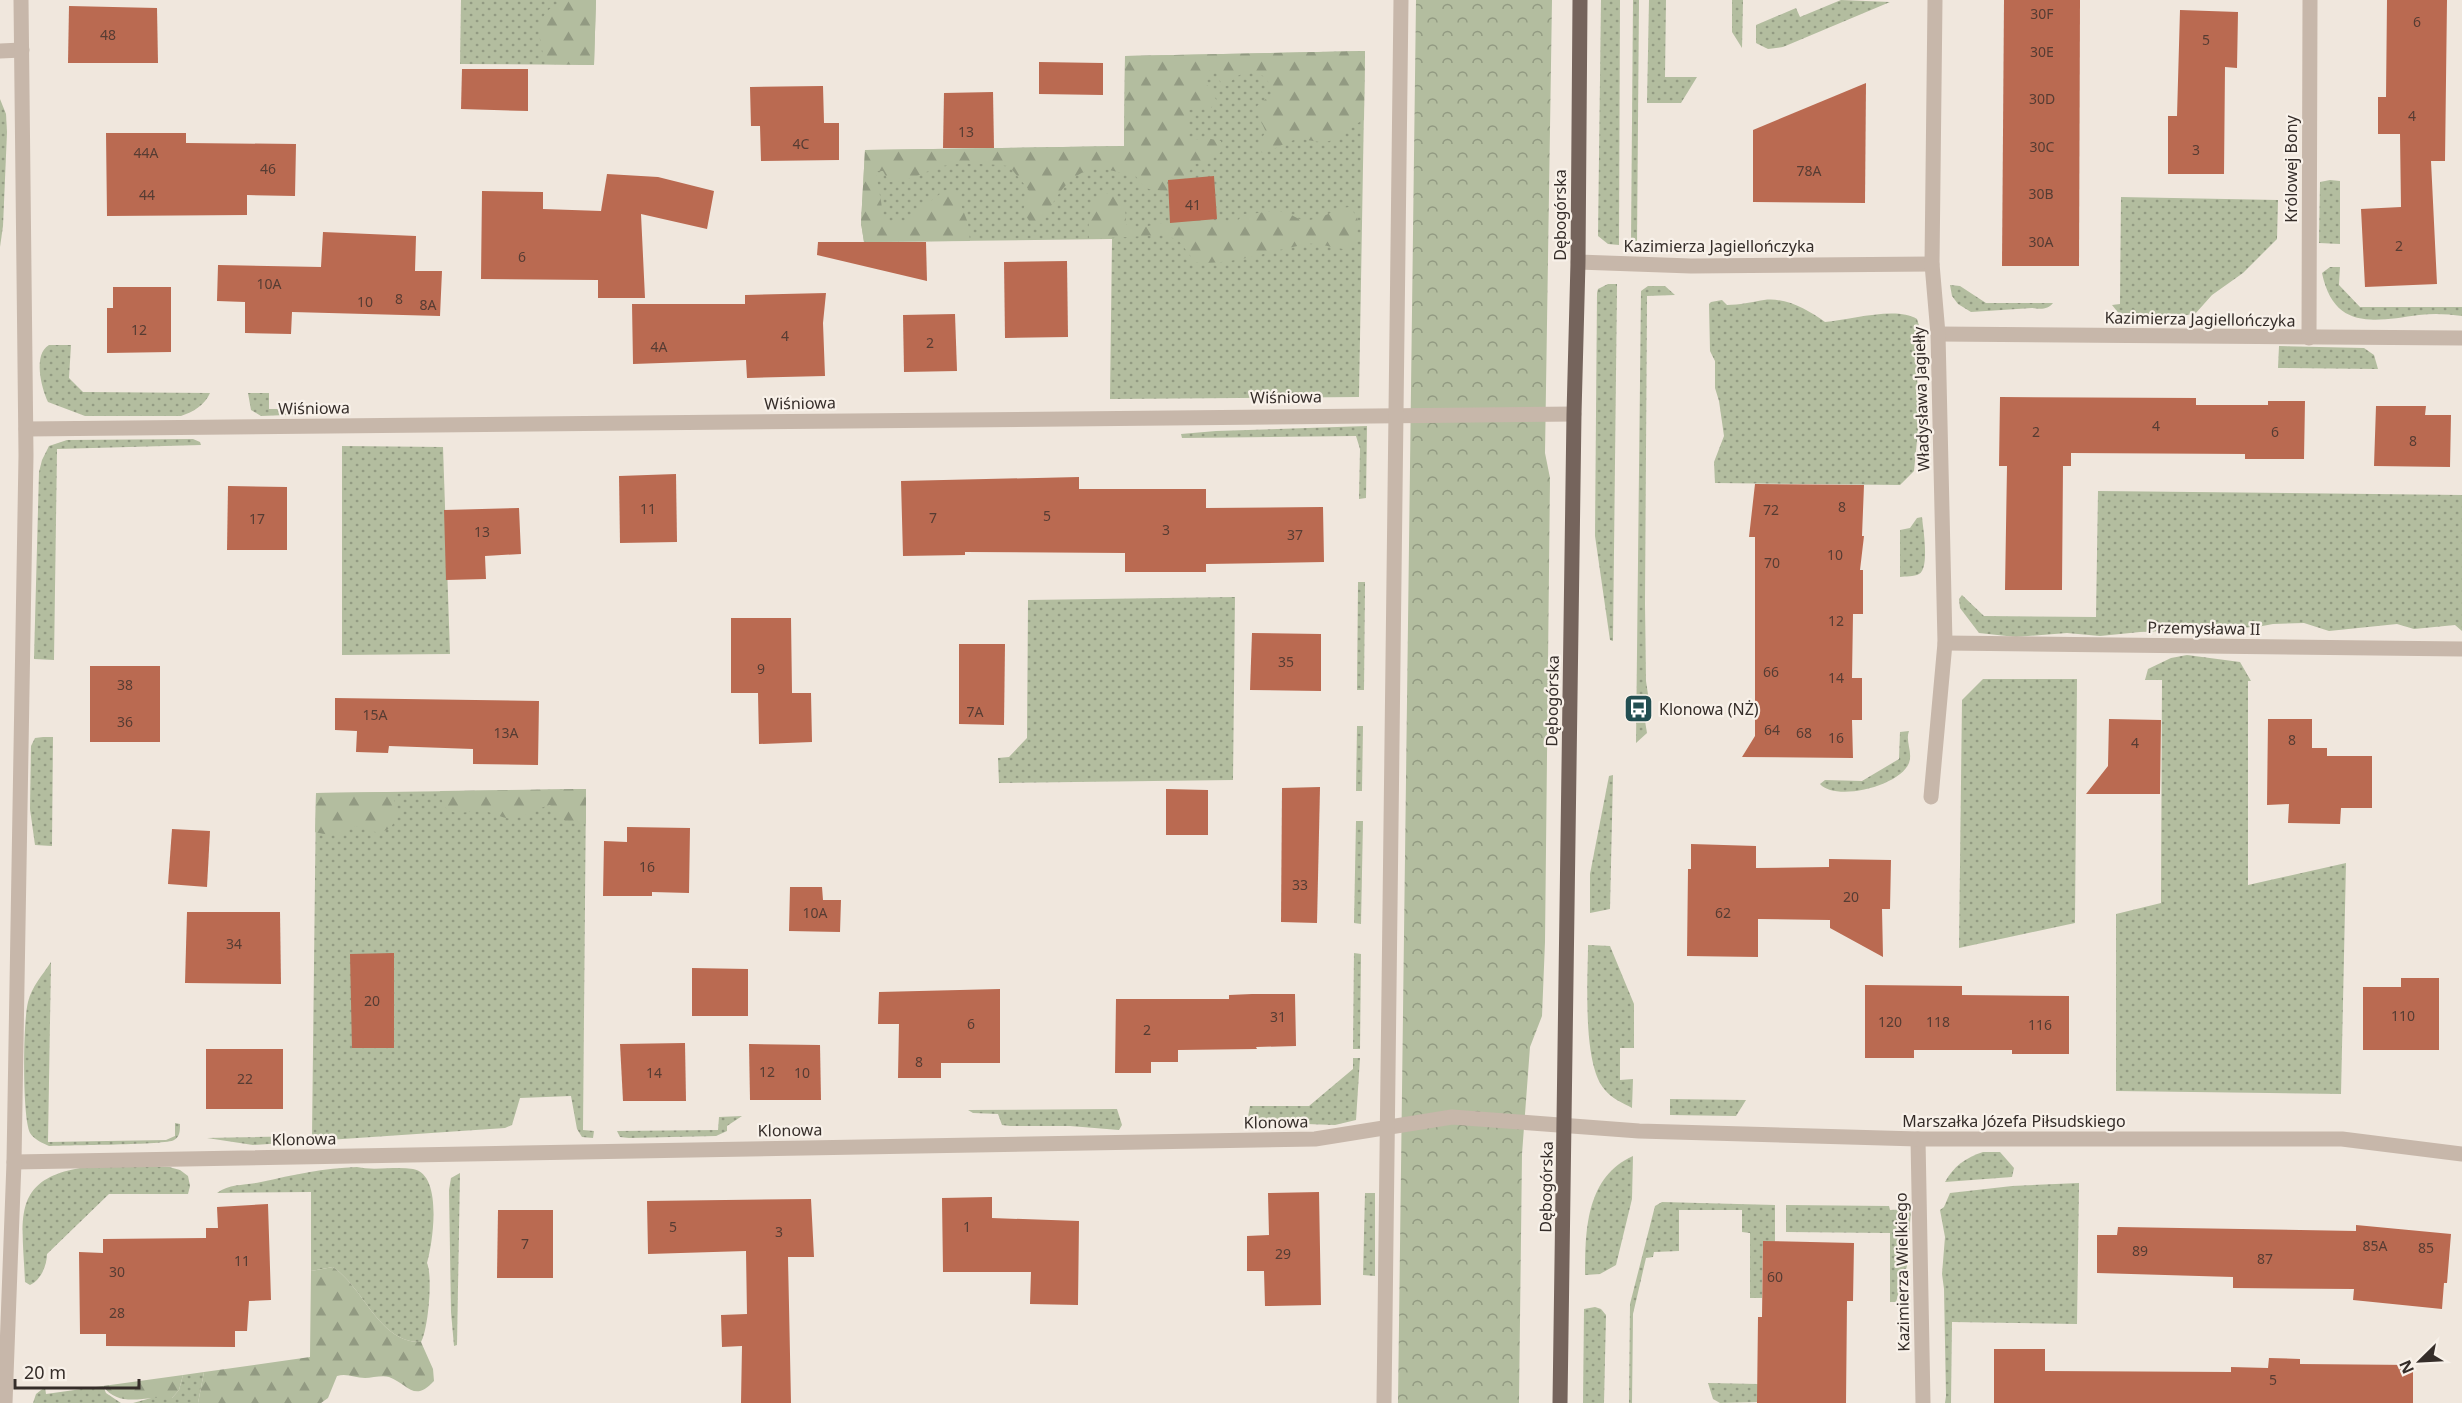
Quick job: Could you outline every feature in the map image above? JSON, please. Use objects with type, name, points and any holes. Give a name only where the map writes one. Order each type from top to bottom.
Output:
[{"type":"main road","name":"Dębogórska","points":[[1560,1403],[1580,0]]},
{"type":"street","points":[[5,1403],[14,1162],[27,429],[21,0]]},
{"type":"street","points":[[1384,1403],[1385,1128],[1401,0]]},
{"type":"street","name":"Władysława Jagiełły","points":[[1931,797],[1945,643],[1938,334],[1932,264],[1935,0]]},
{"type":"street","name":"Królowej Bony","points":[[2309,338],[2310,0]]},
{"type":"street","points":[[0,51],[22,50]]},
{"type":"street","name":"Kazimierza Jagiellończyka","points":[[1578,262],[1691,266],[1932,264]]},
{"type":"street","name":"Kazimierza Jagiellończyka","points":[[1938,334],[2462,338]]},
{"type":"street","name":"Wiśniowa","points":[[27,429],[1574,414]]},
{"type":"street","name":"Przemysława II","points":[[1945,643],[2462,649]]},
{"type":"street","name":"Klonowa","points":[[14,1162],[1315,1139],[1452,1117],[1565,1125]]},
{"type":"street","name":"Marszałka Józefa Piłsudskiego","points":[[1565,1125],[1639,1131],[1918,1139],[2342,1139],[2462,1154]]},
{"type":"street","name":"Kazimierza Wielkiego","points":[[1918,1139],[1923,1403]]},
{"type":"green space","points":[[461,0],[596,0],[594,65],[460,64]]},
{"type":"green space","points":[[596,0],[594,65],[547,64],[540,40],[541,23],[544,16],[549,9],[559,3]]},
{"type":"green space","points":[[1416,0],[1552,0],[1545,453],[1550,478],[1545,942],[1542,1016],[1530,1047],[1522,1154],[1519,1403],[1398,1403]]},
{"type":"green space","points":[[1601,0],[1620,0],[1619,245],[1608,244],[1598,236]]},
{"type":"green space","points":[[1633,0],[1639,0],[1637,243],[1631,243]]},
{"type":"green space","points":[[1649,0],[1666,0],[1665,77],[1697,77],[1681,103],[1647,103]]},
{"type":"green space","points":[[1732,0],[1743,0],[1742,48],[1732,32]]},
{"type":"green space","points":[[1841,0],[1890,2],[1783,47],[1768,49],[1756,43],[1756,25],[1796,8],[1800,17]]},
{"type":"green space","points":[[1365,51],[1359,397],[1110,399],[1112,239],[864,242],[861,223],[865,150],[1124,146],[1125,56]]},
{"type":"green space","points":[[1365,51],[1364,120],[1327,142],[1298,139],[1263,153],[1254,148],[1266,132],[1258,115],[1257,106],[1271,95],[1267,80],[1258,73],[1248,72],[1236,77],[1227,86],[1221,84],[1217,70],[1208,71],[1204,80],[1217,101],[1211,108],[1188,110],[1188,140],[1221,141],[1221,152],[1212,159],[1192,165],[1187,178],[1167,180],[1168,191],[1146,187],[1135,175],[1101,169],[1087,171],[1078,175],[1063,188],[1041,223],[1031,224],[1023,211],[1029,190],[1009,166],[949,165],[905,180],[889,182],[883,171],[877,171],[882,216],[890,222],[910,222],[914,214],[945,190],[957,195],[968,223],[970,241],[864,242],[861,223],[865,150],[1124,146],[1125,56]]},
{"type":"green space","points":[[0,99],[6,114],[7,132],[0,247]]},
{"type":"green space","points":[[2340,181],[2340,244],[2319,243],[2320,182]]},
{"type":"green space","points":[[1104,193],[1120,199],[1124,207],[1126,224],[1133,230],[1167,222],[1194,220],[1219,221],[1228,224],[1236,222],[1244,214],[1273,211],[1309,220],[1350,207],[1357,217],[1359,228],[1355,233],[1357,242],[1350,249],[1308,244],[1238,260],[1195,262],[1179,241],[1166,235],[1089,239],[1090,213]]},
{"type":"green space","points":[[2121,197],[2278,200],[2277,239],[2243,273],[2212,295],[2195,314],[2165,317],[2121,316],[2112,305],[2120,304]]},
{"type":"green space","points":[[2330,267],[2340,267],[2339,285],[2360,307],[2462,307],[2462,316],[2425,314],[2372,320],[2358,318],[2346,313],[2336,305],[2328,292],[2322,273]]},
{"type":"green space","points":[[1608,284],[1617,284],[1613,641],[1610,640],[1595,536],[1597,293],[1598,289]]},
{"type":"green space","points":[[1950,285],[1960,286],[1986,303],[2053,303],[2044,308],[1971,312],[1958,304],[1952,296]]},
{"type":"green space","points":[[1648,286],[1665,286],[1675,295],[1647,296],[1645,604],[1646,681],[1650,708],[1645,721],[1647,733],[1636,743],[1641,291]]},
{"type":"green space","points":[[1722,300],[1727,305],[1780,300],[1804,309],[1825,322],[1885,314],[1908,315],[1917,319],[1921,332],[1917,359],[1918,430],[1914,471],[1900,485],[1715,483],[1714,462],[1724,436],[1715,388],[1715,361],[1710,351],[1709,304]]},
{"type":"green space","points":[[49,345],[71,345],[69,378],[83,392],[210,393],[198,408],[181,416],[85,416],[48,402],[41,380],[40,363],[44,349]]},
{"type":"green space","points":[[2279,346],[2364,348],[2374,355],[2378,369],[2278,368]]},
{"type":"green space","points":[[248,393],[269,393],[269,409],[321,409],[312,414],[261,416],[251,410]]},
{"type":"green space","points":[[1367,426],[1366,498],[1359,499],[1360,449],[1356,436],[1182,438],[1181,434],[1216,431]]},
{"type":"green space","points":[[193,439],[201,445],[57,449],[54,660],[34,659],[39,472],[49,446],[67,440]]},
{"type":"green space","points":[[342,446],[443,447],[450,654],[342,655]]},
{"type":"green space","points":[[2098,491],[2462,495],[2462,631],[2455,625],[2414,629],[2397,624],[2329,631],[2304,623],[2100,636],[2067,633],[2016,637],[1979,633],[1960,608],[1959,599],[1962,595],[1984,616],[2096,617]]},
{"type":"green space","points":[[1922,517],[1925,548],[1922,571],[1917,575],[1900,577],[1900,530],[1910,528],[1917,518]]},
{"type":"green space","points":[[1358,582],[1365,582],[1364,690],[1357,690]]},
{"type":"green space","points":[[1235,597],[1233,780],[999,783],[998,758],[1009,757],[1027,738],[1028,600]]},
{"type":"green space","points":[[2187,655],[2240,662],[2251,681],[2248,681],[2248,885],[2346,863],[2341,1094],[2116,1091],[2116,914],[2161,903],[2162,680],[2145,680],[2148,669],[2171,658]]},
{"type":"green space","points":[[1983,679],[2077,679],[2075,923],[1959,948],[1962,700]]},
{"type":"green space","points":[[1357,726],[1363,726],[1362,791],[1356,791]]},
{"type":"green space","points":[[1909,731],[1909,763],[1894,779],[1867,789],[1839,792],[1820,784],[1825,780],[1862,781],[1899,759],[1900,732]]},
{"type":"green space","points":[[53,737],[52,846],[35,845],[30,809],[31,746],[35,738]]},
{"type":"green space","points":[[1613,775],[1610,909],[1590,913],[1590,874],[1609,776]]},
{"type":"green space","points":[[586,789],[583,1130],[594,1131],[593,1138],[582,1137],[577,1129],[571,1096],[520,1098],[512,1125],[505,1128],[253,1145],[207,1138],[312,1136],[316,793]]},
{"type":"green space","points":[[586,789],[586,824],[565,821],[550,805],[515,818],[504,818],[480,811],[451,812],[442,802],[440,791]]},
{"type":"green space","points":[[392,792],[396,812],[390,828],[376,832],[353,826],[336,834],[315,832],[316,793]]},
{"type":"green space","points":[[1356,821],[1363,821],[1361,924],[1354,923]]},
{"type":"green space","points":[[1588,945],[1610,946],[1634,1004],[1634,1048],[1620,1048],[1620,1080],[1633,1079],[1632,1108],[1605,1090],[1593,1062],[1587,999]]},
{"type":"green space","points":[[1354,953],[1361,954],[1360,1049],[1353,1049]]},
{"type":"green space","points":[[51,962],[48,1142],[166,1140],[175,1136],[175,1123],[180,1124],[176,1139],[154,1143],[49,1146],[30,1133],[27,1124],[25,1090],[26,1012],[32,991]]},
{"type":"green space","points":[[1353,1058],[1360,1058],[1356,1120],[1335,1125],[1247,1122],[1250,1106],[1309,1106],[1353,1069]]},
{"type":"green space","points":[[1670,1099],[1746,1100],[1736,1116],[1670,1115]]},
{"type":"green space","points":[[1117,1109],[1122,1125],[1119,1130],[1070,1126],[1002,1125],[998,1114],[973,1113],[968,1110]]},
{"type":"green space","points":[[742,1116],[727,1126],[727,1131],[716,1136],[629,1138],[620,1137],[617,1131],[718,1130],[719,1117]]},
{"type":"green space","points":[[1983,1152],[2000,1152],[2014,1168],[2012,1177],[1945,1182],[1961,1163]]},
{"type":"green space","points":[[1633,1156],[1632,1199],[1616,1265],[1600,1274],[1585,1275],[1588,1223],[1597,1191],[1617,1165]]},
{"type":"green space","points":[[93,1166],[169,1167],[180,1170],[188,1176],[190,1186],[188,1194],[109,1194],[47,1254],[43,1272],[30,1285],[25,1282],[23,1237],[23,1218],[27,1202],[34,1189],[47,1179],[66,1171]]},
{"type":"green space","points":[[357,1167],[413,1169],[422,1174],[429,1183],[434,1210],[432,1240],[427,1263],[430,1280],[429,1303],[426,1327],[421,1342],[406,1340],[383,1325],[354,1288],[333,1267],[311,1271],[311,1192],[217,1193],[233,1186],[297,1174]]},
{"type":"green space","points":[[460,1173],[457,1345],[454,1346],[451,1312],[449,1190],[451,1178]]},
{"type":"green space","points":[[2079,1183],[2077,1324],[1952,1322],[1951,1403],[1945,1403],[1942,1274],[1945,1237],[1940,1210],[1944,1207],[1950,1193],[2012,1186]]},
{"type":"green space","points":[[1365,1193],[1375,1193],[1375,1276],[1363,1275]]},
{"type":"green space","points":[[1662,1202],[1775,1205],[1775,1242],[1763,1242],[1762,1298],[1750,1298],[1750,1233],[1742,1232],[1742,1210],[1679,1210],[1679,1251],[1654,1252],[1653,1257],[1646,1258],[1633,1314],[1632,1403],[1629,1403],[1630,1304],[1655,1206]]},
{"type":"green space","points":[[1786,1205],[1889,1206],[1890,1210],[1911,1209],[1907,1266],[1896,1302],[1890,1302],[1890,1233],[1786,1232]]},
{"type":"green space","points":[[333,1267],[354,1288],[383,1325],[406,1340],[421,1342],[433,1369],[434,1381],[421,1391],[416,1391],[389,1377],[365,1378],[341,1375],[337,1376],[328,1398],[321,1403],[198,1403],[204,1372],[310,1357],[311,1271]]},
{"type":"green space","points":[[1595,1307],[1601,1309],[1606,1315],[1604,1403],[1583,1403],[1584,1309]]},
{"type":"green space","points":[[204,1372],[198,1403],[133,1403],[151,1398],[172,1398],[179,1390],[183,1375]]},
{"type":"green space","points":[[183,1375],[179,1390],[172,1398],[132,1400],[119,1398],[103,1386]]},
{"type":"green space","points":[[1708,1383],[1758,1384],[1758,1402],[1720,1403],[1713,1399]]},
{"type":"green space","points":[[103,1386],[106,1393],[121,1403],[33,1403],[36,1394],[45,1387],[46,1394]]},
{"type":"building","points":[[2004,0],[2080,0],[2079,266],[2002,266]]},
{"type":"building","points":[[2387,0],[2447,0],[2445,161],[2431,161],[2437,284],[2365,287],[2361,209],[2401,207],[2400,134],[2378,134],[2378,97],[2386,97]]},
{"type":"building","points":[[69,6],[157,8],[158,63],[68,63]]},
{"type":"building","points":[[2180,10],[2238,12],[2237,68],[2225,67],[2224,174],[2168,174],[2168,116],[2177,116]]},
{"type":"building","points":[[1039,62],[1103,63],[1103,95],[1039,94]]},
{"type":"building","points":[[462,69],[528,69],[528,111],[461,109]]},
{"type":"building","points":[[1866,83],[1865,203],[1753,202],[1753,130]]},
{"type":"building","points":[[823,86],[824,123],[839,123],[839,160],[761,161],[760,126],[751,126],[750,87]]},
{"type":"building","points":[[993,92],[994,148],[943,148],[944,93]]},
{"type":"building","points":[[106,133],[186,133],[186,143],[296,144],[295,196],[247,195],[247,215],[107,216]]},
{"type":"building","points":[[607,174],[658,177],[714,191],[707,229],[641,214],[645,298],[598,298],[598,280],[481,279],[482,191],[543,192],[543,209],[601,211]]},
{"type":"building","points":[[1214,176],[1217,219],[1170,223],[1168,180]]},
{"type":"building","points":[[323,232],[416,236],[415,271],[442,271],[440,316],[292,312],[291,334],[245,333],[245,302],[217,301],[218,265],[321,267]]},
{"type":"building","points":[[818,242],[926,242],[927,281],[817,255]]},
{"type":"building","points":[[1067,261],[1068,337],[1005,338],[1004,262]]},
{"type":"building","points":[[113,287],[171,287],[171,352],[107,353],[107,308],[113,308]]},
{"type":"building","points":[[826,293],[823,323],[825,376],[747,378],[746,360],[633,364],[632,304],[745,304],[745,295]]},
{"type":"building","points":[[955,314],[957,371],[904,372],[903,315]]},
{"type":"building","points":[[2000,397],[2196,398],[2196,405],[2268,405],[2268,401],[2305,401],[2304,459],[2245,459],[2245,454],[2071,453],[2071,466],[2063,466],[2062,590],[2005,590],[2007,466],[1999,466]]},
{"type":"building","points":[[2376,406],[2426,406],[2425,415],[2451,415],[2450,467],[2374,466]]},
{"type":"building","points":[[676,474],[677,542],[620,543],[619,476]]},
{"type":"building","points":[[1079,477],[1079,489],[1206,489],[1206,508],[1323,507],[1324,562],[1206,564],[1206,572],[1125,572],[1125,553],[965,552],[965,555],[903,556],[901,481]]},
{"type":"building","points":[[1755,484],[1864,485],[1862,536],[1864,536],[1860,570],[1863,570],[1863,614],[1853,614],[1852,678],[1862,678],[1862,720],[1852,720],[1853,758],[1742,757],[1755,736],[1755,537],[1749,537]]},
{"type":"building","points":[[228,486],[287,487],[287,550],[227,550]]},
{"type":"building","points":[[519,508],[521,554],[485,556],[486,579],[446,580],[444,510]]},
{"type":"building","points":[[731,618],[791,618],[792,693],[811,693],[812,742],[759,744],[758,693],[731,693]]},
{"type":"building","points":[[1252,633],[1321,634],[1321,691],[1250,690]]},
{"type":"building","points":[[959,644],[1005,644],[1004,725],[959,724]]},
{"type":"building","points":[[90,666],[160,666],[160,742],[90,742]]},
{"type":"building","points":[[335,698],[539,701],[538,765],[473,764],[473,749],[389,746],[388,753],[356,752],[357,731],[335,730]]},
{"type":"building","points":[[2109,719],[2161,720],[2160,794],[2086,794],[2108,766]]},
{"type":"building","points":[[2268,719],[2312,719],[2312,748],[2327,748],[2327,756],[2372,756],[2372,808],[2341,808],[2340,824],[2288,823],[2289,804],[2267,805]]},
{"type":"building","points":[[1320,787],[1317,923],[1281,922],[1282,788]]},
{"type":"building","points":[[1166,789],[1208,790],[1208,835],[1166,835]]},
{"type":"building","points":[[627,827],[690,828],[689,893],[652,892],[652,896],[603,896],[604,841],[627,842]]},
{"type":"building","points":[[172,829],[210,831],[207,887],[168,884]]},
{"type":"building","points":[[1691,844],[1756,846],[1756,868],[1829,867],[1829,859],[1891,860],[1890,909],[1882,909],[1883,957],[1830,928],[1830,920],[1758,919],[1758,957],[1687,956],[1688,869],[1691,869]]},
{"type":"building","points":[[790,887],[822,887],[823,900],[841,900],[840,932],[789,931]]},
{"type":"building","points":[[187,912],[280,912],[281,984],[185,983]]},
{"type":"building","points":[[394,953],[394,1048],[352,1048],[350,954]]},
{"type":"building","points":[[692,968],[748,969],[748,1016],[692,1016]]},
{"type":"building","points":[[2401,978],[2439,978],[2439,1050],[2363,1050],[2363,987],[2401,987]]},
{"type":"building","points":[[1865,985],[1962,986],[1962,995],[2069,996],[2069,1054],[2012,1054],[2012,1050],[1914,1050],[1914,1058],[1865,1058]]},
{"type":"building","points":[[1000,989],[1000,1063],[941,1063],[941,1078],[898,1078],[899,1024],[878,1024],[879,992]]},
{"type":"building","points":[[1295,994],[1296,1046],[1178,1050],[1178,1062],[1151,1062],[1151,1073],[1115,1073],[1116,999],[1229,999],[1229,995]]},
{"type":"building","points":[[685,1043],[686,1101],[623,1101],[620,1044]]},
{"type":"building","points":[[749,1044],[820,1045],[821,1100],[750,1100]]},
{"type":"building","points":[[206,1049],[283,1049],[283,1109],[206,1109]]},
{"type":"building","points":[[1319,1192],[1321,1305],[1265,1306],[1264,1271],[1247,1271],[1247,1236],[1269,1235],[1268,1193]]},
{"type":"building","points":[[992,1197],[992,1218],[1079,1221],[1078,1305],[1030,1304],[1031,1272],[943,1272],[942,1198]]},
{"type":"building","points":[[811,1199],[814,1257],[788,1257],[791,1403],[741,1403],[742,1346],[722,1347],[721,1315],[747,1314],[746,1251],[648,1254],[647,1201]]},
{"type":"building","points":[[268,1204],[271,1300],[249,1301],[247,1331],[235,1331],[235,1347],[106,1346],[106,1334],[80,1334],[79,1252],[103,1253],[103,1239],[206,1238],[206,1228],[218,1228],[217,1207]]},
{"type":"building","points":[[498,1210],[553,1210],[553,1278],[497,1278]]},
{"type":"building","points":[[2356,1225],[2451,1234],[2447,1283],[2444,1283],[2442,1309],[2353,1300],[2354,1289],[2233,1288],[2233,1277],[2097,1273],[2097,1235],[2117,1235],[2118,1227],[2356,1231]]},
{"type":"building","points":[[1763,1241],[1854,1243],[1853,1301],[1847,1301],[1846,1403],[1757,1403],[1758,1317],[1762,1317]]},
{"type":"building","points":[[1994,1349],[2045,1349],[2045,1371],[2231,1372],[2231,1367],[2268,1368],[2269,1358],[2300,1359],[2300,1364],[2413,1365],[2413,1403],[1994,1403]]},
{"type":"place","name":"Klonowa (NŻ)","points":[[1638,709]]}]
